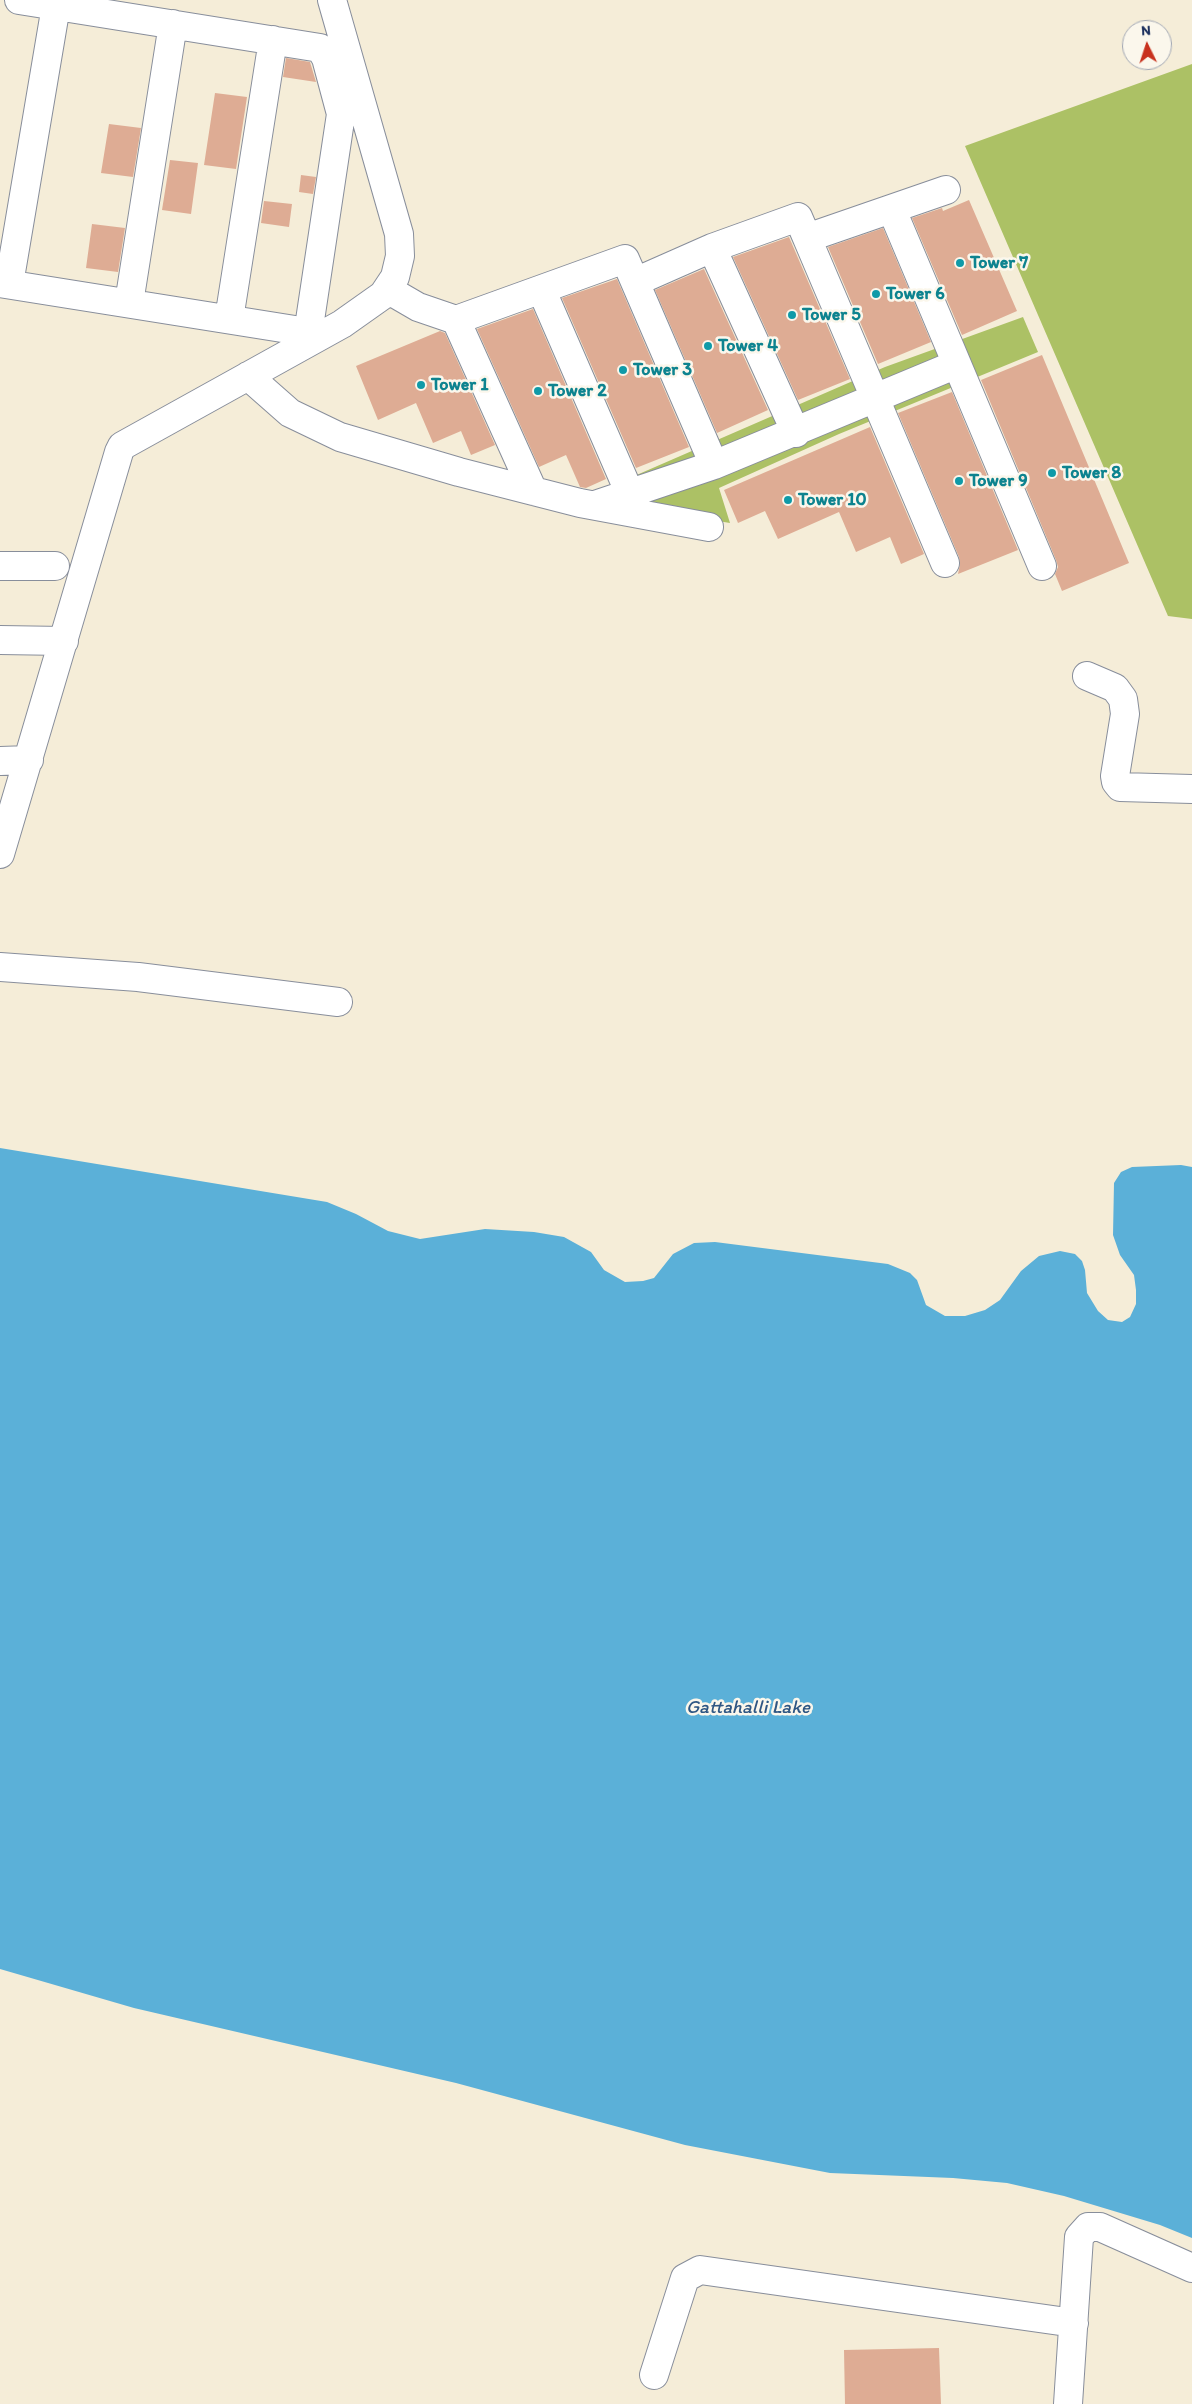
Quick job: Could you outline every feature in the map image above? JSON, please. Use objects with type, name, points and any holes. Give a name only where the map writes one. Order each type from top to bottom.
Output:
[{"type":"street","points":[[19,0],[321,48],[326,58],[341,114],[309,327],[301,331],[4,283],[56,6]]},
{"type":"street","points":[[332,0],[399,234],[400,256],[395,277],[396,294]]},
{"type":"street","points":[[129,303],[173,24]]},
{"type":"street","points":[[229,319],[272,40]]},
{"type":"street","points":[[807,238],[946,190]]},
{"type":"street","points":[[892,210],[1042,566]]},
{"type":"street","points":[[635,282],[712,248],[798,217],[945,563]]},
{"type":"street","points":[[712,248],[796,433]]},
{"type":"street","points":[[0,854],[122,446],[342,324],[383,295],[396,294],[418,307],[456,320],[542,291],[625,259],[714,465]]},
{"type":"street","points":[[542,291],[630,494]]},
{"type":"street","points":[[456,320],[533,491]]},
{"type":"street","points":[[594,506],[714,465],[796,433],[956,364]]},
{"type":"street","points":[[248,376],[290,413],[340,437],[533,491],[594,506],[709,526]]},
{"type":"street","points":[[0,566],[56,566]]},
{"type":"street","points":[[0,640],[64,641]]},
{"type":"street","points":[[1087,676],[1115,688],[1123,699],[1125,714],[1115,776],[1116,782],[1120,787],[1192,789]]},
{"type":"street","points":[[0,761],[29,760]]},
{"type":"street","points":[[0,967],[138,977],[338,1002]]},
{"type":"street","points":[[1068,2404],[1080,2237],[1088,2227],[1100,2227],[1192,2268]]},
{"type":"street","points":[[654,2375],[685,2278],[700,2270],[1074,2323]]},
{"type":"green space","points":[[1192,64],[1192,619],[1168,616],[965,146]]},
{"type":"green space","points":[[1023,317],[1038,352],[839,434],[719,488],[730,523],[639,508],[632,477],[885,367]]},
{"type":"water","name":"Gattahalli Lake","points":[[0,1148],[327,1202],[356,1214],[388,1231],[420,1239],[485,1229],[534,1232],[564,1237],[591,1252],[604,1270],[625,1282],[654,1278],[673,1254],[694,1243],[715,1242],[888,1264],[910,1273],[917,1280],[926,1305],[945,1316],[965,1316],[985,1310],[1000,1300],[1021,1271],[1039,1256],[1060,1251],[1075,1254],[1082,1261],[1085,1270],[1087,1293],[1098,1311],[1108,1320],[1122,1322],[1130,1317],[1136,1304],[1136,1290],[1134,1275],[1120,1255],[1113,1235],[1114,1183],[1121,1172],[1132,1167],[1181,1165],[1192,1167],[1192,2238],[1160,2225],[1064,2196],[1007,2183],[953,2178],[830,2173],[685,2145],[456,2083],[134,2008],[0,1969]]},
{"type":"building","points":[[286,58],[310,62],[316,82],[283,77]]},
{"type":"building","points":[[215,93],[247,97],[236,169],[204,165]]},
{"type":"building","points":[[109,124],[141,128],[133,177],[101,173]]},
{"type":"building","points":[[170,160],[198,163],[191,214],[162,210]]},
{"type":"building","points":[[301,175],[316,177],[313,194],[299,192]]},
{"type":"building","name":"Tower 7","points":[[969,200],[1017,311],[962,335],[912,218],[942,208],[943,211]]},
{"type":"building","points":[[264,201],[292,204],[289,227],[261,223]]},
{"type":"building","points":[[92,224],[125,228],[118,272],[86,268]]},
{"type":"building","name":"Tower 6","points":[[883,228],[931,342],[878,364],[828,247]]},
{"type":"building","name":"Tower 5","points":[[789,237],[850,379],[798,400],[733,257]]},
{"type":"building","name":"Tower 4","points":[[704,269],[768,410],[717,433],[655,290]]},
{"type":"building","name":"Tower 3","points":[[617,279],[689,447],[636,468],[562,298]]},
{"type":"building","name":"Tower 2","points":[[533,309],[606,479],[586,488],[580,487],[566,455],[539,467],[477,329]]},
{"type":"building","name":"Tower 1","points":[[440,331],[445,333],[495,445],[471,455],[461,431],[433,443],[416,403],[378,420],[356,366]]},
{"type":"building","name":"Tower 8","points":[[1042,355],[1129,563],[1062,591],[1055,574],[1058,567],[1056,560],[981,380]]},
{"type":"building","name":"Tower 9","points":[[952,392],[1018,550],[958,574],[959,557],[898,413]]},
{"type":"building","name":"Tower 10","points":[[870,427],[924,554],[901,564],[890,537],[856,552],[839,512],[778,539],[765,511],[738,523],[724,490]]},
{"type":"building","points":[[939,2348],[941,2404],[845,2404],[844,2350]]},
{"type":"place","name":"Tower 7","points":[[960,263]]},
{"type":"place","name":"Tower 6","points":[[876,294]]},
{"type":"place","name":"Tower 5","points":[[792,315]]},
{"type":"place","name":"Tower 4","points":[[708,346]]},
{"type":"place","name":"Tower 3","points":[[623,370]]},
{"type":"place","name":"Tower 1","points":[[421,385]]},
{"type":"place","name":"Tower 2","points":[[538,391]]},
{"type":"place","name":"Tower 8","points":[[1052,473]]},
{"type":"place","name":"Tower 9","points":[[959,481]]},
{"type":"place","name":"Tower 10","points":[[788,500]]}]
